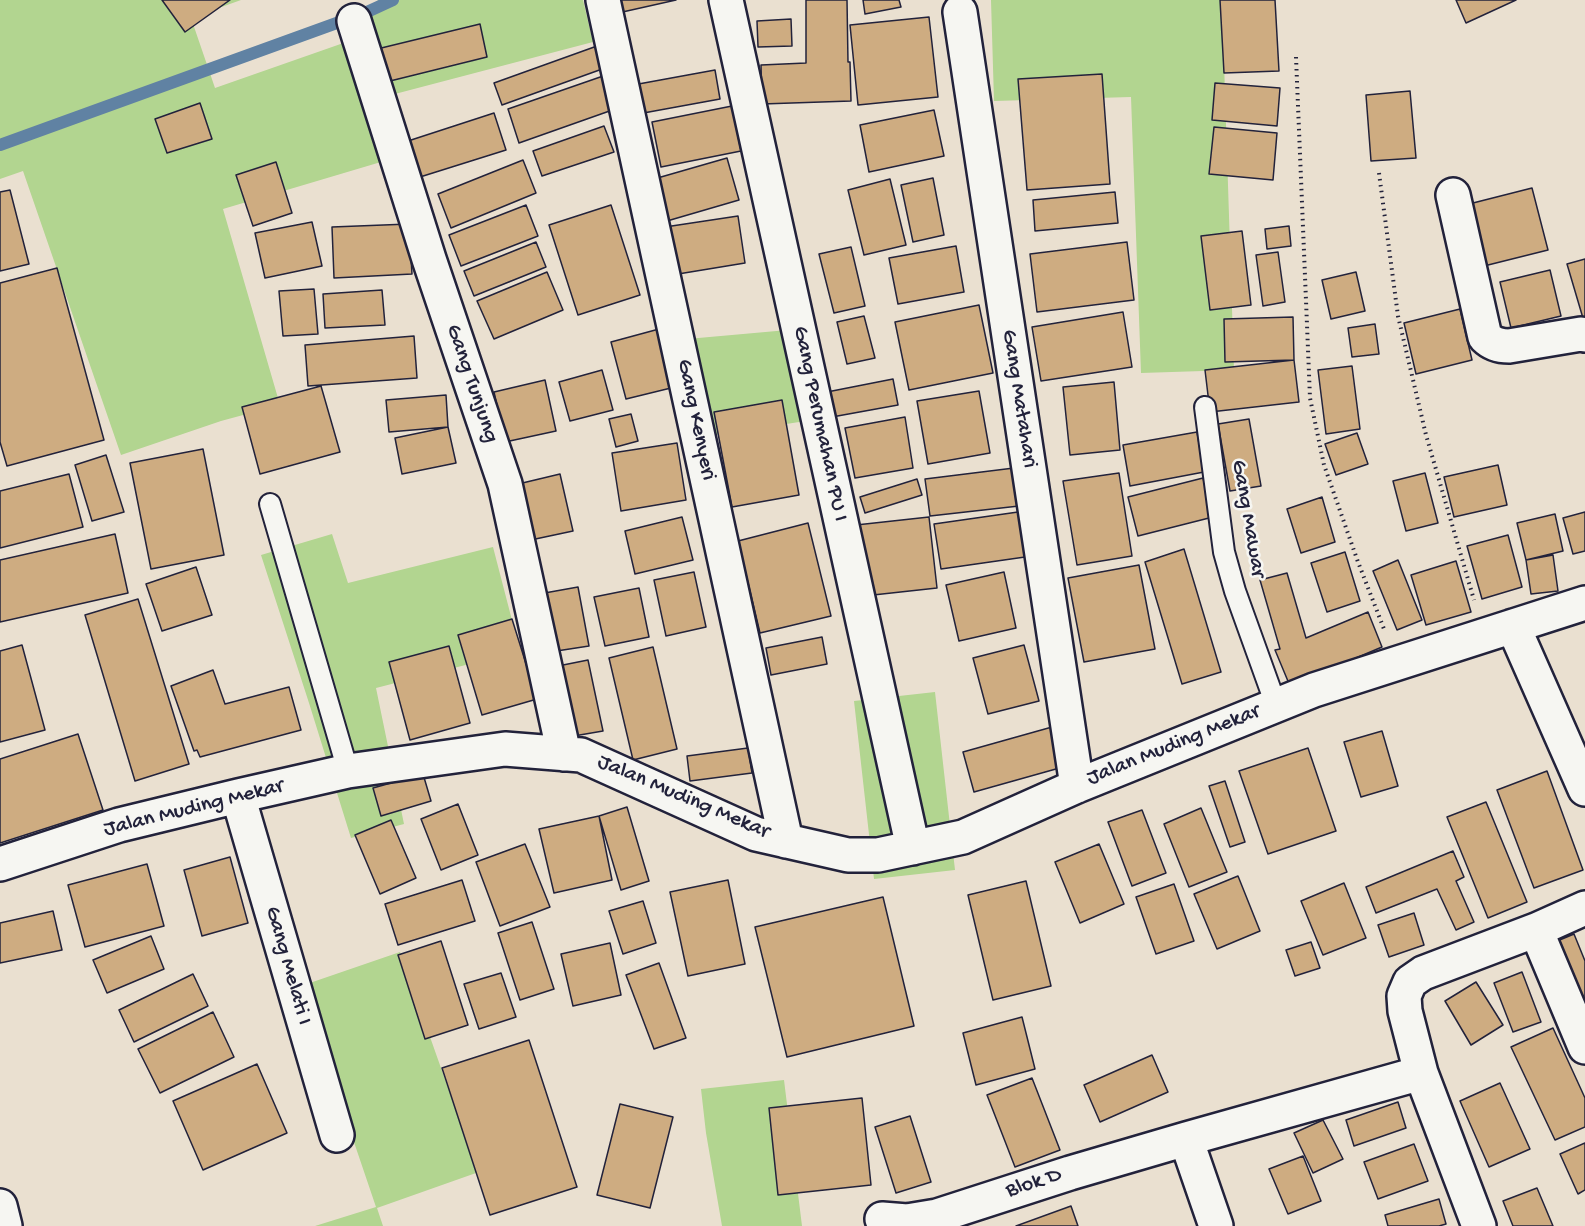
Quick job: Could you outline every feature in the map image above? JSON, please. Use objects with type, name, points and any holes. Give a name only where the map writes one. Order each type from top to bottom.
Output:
[{"type":"street","name":"Gang Kenyeri","points":[[603,0],[786,841]]},
{"type":"street","name":"Gang Perumahan PU I","points":[[726,0],[912,848]]},
{"type":"street","name":"Gang Matahari","points":[[960,12],[1077,786]]},
{"type":"street","name":"Gang Tunjung","points":[[354,21],[429,259],[505,484],[564,754]]},
{"type":"street","points":[[1453,195],[1485,337],[1501,346],[1509,346],[1585,335]]},
{"type":"street","name":"Jalan Muding Mekar","points":[[0,864],[119,825],[238,796],[348,771],[505,749],[581,755],[756,834],[848,855],[878,855],[963,837],[1077,786],[1314,690],[1585,603]]},
{"type":"street","points":[[1499,631],[1585,789]]},
{"type":"street","name":"Gang Melati I","points":[[238,796],[337,1135]]},
{"type":"street","points":[[1479,1226],[1421,1073],[1404,1011],[1404,996],[1410,982],[1423,973],[1536,930],[1585,908]]},
{"type":"street","points":[[1536,930],[1585,1047]]},
{"type":"street","name":"Blok D","points":[[882,1219],[907,1221],[937,1216],[1185,1139],[1421,1073]]},
{"type":"street","points":[[1185,1139],[1216,1226]]},
{"type":"street","points":[[0,1206],[5,1226]]},
{"type":"lane","name":"Gang Mawar","points":[[1205,407],[1224,552],[1235,591],[1276,705]]},
{"type":"lane","points":[[270,504],[348,771]]},
{"type":"path","points":[[1296,57],[1311,398],[1323,465],[1397,663]]},
{"type":"path","points":[[1379,173],[1398,316],[1426,435],[1499,631]]},
{"type":"green space","points":[[0,0],[241,0],[191,18],[215,88],[352,40],[378,0],[583,0],[593,42],[372,100],[391,159],[223,209],[280,405],[221,421],[121,455],[23,171],[0,179]]},
{"type":"green space","points":[[991,0],[1222,0],[1234,370],[1141,373],[1131,97],[994,101]]},
{"type":"green space","points":[[810,328],[812,420],[709,436],[676,340]]},
{"type":"green space","points":[[332,534],[348,583],[493,547],[520,651],[376,688],[404,824],[351,838],[261,555]]},
{"type":"green space","points":[[935,692],[955,870],[874,879],[854,701]]},
{"type":"green space","points":[[400,952],[476,1173],[377,1208],[383,1226],[315,1226],[376,1207],[301,986]]},
{"type":"green space","points":[[784,1080],[802,1226],[722,1226],[701,1089]]},
{"type":"building","points":[[162,0],[230,0],[185,32]]},
{"type":"building","points":[[615,0],[676,0],[618,13]]},
{"type":"building","points":[[806,0],[847,0],[851,101],[762,104],[761,65],[806,63]]},
{"type":"building","points":[[863,0],[899,0],[901,7],[865,14]]},
{"type":"building","points":[[1220,0],[1275,0],[1279,71],[1224,73]]},
{"type":"building","points":[[1456,0],[1516,0],[1466,23]]},
{"type":"building","points":[[929,17],[938,97],[858,105],[850,25]]},
{"type":"building","points":[[791,19],[792,46],[758,47],[757,21]]},
{"type":"building","points":[[480,24],[487,57],[382,83],[373,50]]},
{"type":"building","points":[[597,46],[605,68],[502,105],[494,83]]},
{"type":"building","points":[[715,70],[720,99],[638,114],[633,85]]},
{"type":"building","points":[[1102,74],[1110,184],[1027,190],[1018,79]]},
{"type":"building","points":[[606,75],[618,108],[519,143],[508,109]]},
{"type":"building","points":[[1215,83],[1280,88],[1277,126],[1212,120]]},
{"type":"building","points":[[1410,91],[1416,158],[1371,161],[1366,95]]},
{"type":"building","points":[[200,103],[212,139],[167,153],[155,119]]},
{"type":"building","points":[[732,106],[741,151],[661,167],[652,122]]},
{"type":"building","points":[[934,110],[944,156],[869,172],[860,125]]},
{"type":"building","points":[[494,113],[506,150],[420,177],[408,141]]},
{"type":"building","points":[[604,126],[614,152],[542,176],[533,151]]},
{"type":"building","points":[[1214,127],[1277,133],[1273,180],[1209,174]]},
{"type":"building","points":[[727,158],[739,200],[667,221],[654,179]]},
{"type":"building","points":[[523,160],[536,193],[451,228],[438,194]]},
{"type":"building","points":[[276,162],[292,213],[253,226],[236,175]]},
{"type":"building","points":[[933,178],[944,235],[913,242],[901,185]]},
{"type":"building","points":[[890,179],[906,245],[864,255],[848,190]]},
{"type":"building","points":[[1532,188],[1548,250],[1484,266],[1469,204]]},
{"type":"building","points":[[10,190],[29,264],[0,271],[0,192]]},
{"type":"building","points":[[1115,192],[1118,223],[1035,231],[1033,200]]},
{"type":"building","points":[[526,205],[538,236],[461,266],[449,235]]},
{"type":"building","points":[[611,205],[640,295],[578,315],[549,225]]},
{"type":"building","points":[[738,216],[745,263],[672,275],[665,227]]},
{"type":"building","points":[[312,222],[322,266],[265,278],[255,233]]},
{"type":"building","points":[[409,224],[412,274],[334,278],[332,227]]},
{"type":"building","points":[[1289,226],[1291,246],[1267,249],[1265,229]]},
{"type":"building","points":[[1242,231],[1251,305],[1210,310],[1201,236]]},
{"type":"building","points":[[536,242],[546,267],[474,296],[464,271]]},
{"type":"building","points":[[1127,242],[1134,300],[1037,312],[1030,254]]},
{"type":"building","points":[[956,246],[964,292],[898,304],[889,258]]},
{"type":"building","points":[[851,247],[865,306],[834,313],[819,254]]},
{"type":"building","points":[[1278,252],[1285,302],[1263,306],[1256,255]]},
{"type":"building","points":[[1585,259],[1585,325],[1567,264]]},
{"type":"building","points":[[57,268],[104,440],[7,466],[0,442],[0,283]]},
{"type":"building","points":[[1550,270],[1561,316],[1511,328],[1500,282]]},
{"type":"building","points":[[547,272],[563,310],[494,339],[477,301]]},
{"type":"building","points":[[1356,272],[1365,311],[1331,319],[1322,280]]},
{"type":"building","points":[[314,289],[318,334],[283,336],[279,291]]},
{"type":"building","points":[[382,290],[385,325],[325,328],[323,294]]},
{"type":"building","points":[[979,305],[993,373],[909,390],[895,322]]},
{"type":"building","points":[[1460,309],[1472,360],[1416,374],[1404,323]]},
{"type":"building","points":[[1123,312],[1132,367],[1041,381],[1032,327]]},
{"type":"building","points":[[864,316],[875,358],[847,364],[837,322]]},
{"type":"building","points":[[1293,317],[1294,360],[1225,362],[1224,319]]},
{"type":"building","points":[[1375,324],[1379,354],[1352,357],[1348,328]]},
{"type":"building","points":[[659,329],[675,387],[626,399],[611,342]]},
{"type":"building","points":[[414,336],[417,378],[308,386],[305,345]]},
{"type":"building","points":[[1294,360],[1299,402],[1210,412],[1205,370]]},
{"type":"building","points":[[1352,366],[1360,429],[1326,434],[1318,370]]},
{"type":"building","points":[[602,370],[613,410],[570,421],[559,382]]},
{"type":"building","points":[[893,379],[898,405],[832,417],[827,392]]},
{"type":"building","points":[[545,380],[556,431],[505,442],[494,392]]},
{"type":"building","points":[[1114,382],[1120,450],[1070,455],[1063,387]]},
{"type":"building","points":[[321,386],[340,452],[260,474],[242,407]]},
{"type":"building","points":[[979,391],[990,453],[928,464],[917,401]]},
{"type":"building","points":[[446,395],[448,427],[389,432],[386,400]]},
{"type":"building","points":[[782,400],[799,495],[732,507],[714,412]]},
{"type":"building","points":[[631,414],[638,441],[616,447],[609,419]]},
{"type":"building","points":[[905,417],[913,468],[855,478],[845,428]]},
{"type":"building","points":[[1249,419],[1261,486],[1230,491],[1218,424]]},
{"type":"building","points":[[448,427],[456,463],[402,474],[395,438]]},
{"type":"building","points":[[1197,432],[1204,472],[1130,486],[1123,445]]},
{"type":"building","points":[[1357,433],[1368,464],[1336,475],[1325,444]]},
{"type":"building","points":[[677,443],[686,500],[621,511],[612,453]]},
{"type":"building","points":[[203,449],[224,555],[151,569],[130,463]]},
{"type":"building","points":[[106,455],[124,512],[92,521],[75,465]]},
{"type":"building","points":[[1498,465],[1507,505],[1454,517],[1444,477]]},
{"type":"building","points":[[1014,468],[1019,506],[930,516],[925,479]]},
{"type":"building","points":[[1119,473],[1132,556],[1077,565],[1063,481]]},
{"type":"building","points":[[1425,473],[1438,523],[1406,531],[1393,481]]},
{"type":"building","points":[[69,474],[83,527],[0,548],[0,491]]},
{"type":"building","points":[[560,474],[573,531],[526,541],[514,485]]},
{"type":"building","points":[[1203,478],[1213,517],[1138,536],[1128,497]]},
{"type":"building","points":[[917,479],[922,495],[865,513],[860,497]]},
{"type":"building","points":[[1322,497],[1335,542],[1301,553],[1287,509]]},
{"type":"building","points":[[1018,512],[1025,557],[941,569],[934,524]]},
{"type":"building","points":[[1585,512],[1585,551],[1573,554],[1563,518]]},
{"type":"building","points":[[1555,514],[1563,551],[1526,560],[1517,523]]},
{"type":"building","points":[[682,517],[693,560],[635,574],[625,531]]},
{"type":"building","points":[[929,517],[937,588],[864,596],[856,525]]},
{"type":"building","points":[[808,523],[831,616],[760,633],[738,541]]},
{"type":"building","points":[[115,534],[128,593],[0,622],[0,560]]},
{"type":"building","points":[[1508,535],[1522,587],[1482,599],[1467,546]]},
{"type":"building","points":[[1184,549],[1221,672],[1182,684],[1145,562]]},
{"type":"building","points":[[1345,552],[1360,601],[1327,612],[1311,563]]},
{"type":"building","points":[[1553,555],[1558,591],[1531,594],[1526,560]]},
{"type":"building","points":[[1398,560],[1422,620],[1397,630],[1373,571]]},
{"type":"building","points":[[1456,561],[1471,612],[1426,625],[1411,575]]},
{"type":"building","points":[[1139,565],[1155,649],[1084,662],[1068,578]]},
{"type":"building","points":[[196,567],[212,615],[162,631],[146,584]]},
{"type":"building","points":[[694,572],[706,627],[666,636],[654,580]]},
{"type":"building","points":[[1004,572],[1016,628],[959,641],[946,585]]},
{"type":"building","points":[[1287,573],[1306,638],[1368,612],[1382,647],[1290,686],[1275,650],[1280,649],[1260,580]]},
{"type":"building","points":[[578,587],[589,646],[550,652],[539,594]]},
{"type":"building","points":[[639,588],[649,637],[605,646],[594,597]]},
{"type":"building","points":[[138,599],[189,764],[135,781],[85,615]]},
{"type":"building","points":[[512,619],[537,699],[482,715],[458,635]]},
{"type":"building","points":[[822,637],[827,664],[771,675],[766,648]]},
{"type":"building","points":[[22,645],[45,730],[0,742],[0,651]]},
{"type":"building","points":[[1024,645],[1039,701],[988,714],[973,658]]},
{"type":"building","points":[[449,646],[470,723],[410,740],[389,662]]},
{"type":"building","points":[[653,647],[677,749],[633,760],[609,658]]},
{"type":"building","points":[[588,660],[603,731],[568,737],[553,667]]},
{"type":"building","points":[[213,670],[225,704],[289,687],[301,730],[200,757],[197,750],[194,751],[171,686]]},
{"type":"building","points":[[1052,727],[1063,767],[974,792],[963,752]]},
{"type":"building","points":[[1382,731],[1398,786],[1361,797],[1344,742]]},
{"type":"building","points":[[78,734],[103,810],[0,843],[0,759]]},
{"type":"building","points":[[748,748],[752,773],[690,781],[687,756]]},
{"type":"building","points":[[1308,748],[1336,831],[1268,854],[1239,771]]},
{"type":"building","points":[[1547,771],[1583,870],[1534,888],[1497,790]]},
{"type":"building","points":[[423,774],[431,801],[381,816],[373,788]]},
{"type":"building","points":[[1225,781],[1245,842],[1230,847],[1209,786]]},
{"type":"building","points":[[1486,802],[1527,902],[1488,918],[1447,817]]},
{"type":"building","points":[[458,804],[478,855],[441,870],[421,819]]},
{"type":"building","points":[[627,807],[649,881],[621,890],[599,816]]},
{"type":"building","points":[[1201,808],[1227,872],[1189,887],[1164,824]]},
{"type":"building","points":[[1142,810],[1166,873],[1132,886],[1108,822]]},
{"type":"building","points":[[599,816],[612,880],[554,893],[539,829]]},
{"type":"building","points":[[391,820],[416,878],[380,894],[355,835]]},
{"type":"building","points":[[525,844],[550,907],[500,926],[476,862]]},
{"type":"building","points":[[1099,844],[1124,904],[1080,923],[1055,862]]},
{"type":"building","points":[[1453,851],[1464,877],[1456,881],[1474,922],[1456,930],[1437,889],[1376,913],[1366,887]]},
{"type":"building","points":[[230,857],[248,923],[202,936],[184,870]]},
{"type":"building","points":[[147,864],[164,926],[85,947],[68,885]]},
{"type":"building","points":[[1238,876],[1260,931],[1217,949],[1194,894]]},
{"type":"building","points":[[462,880],[475,921],[398,945],[385,904]]},
{"type":"building","points":[[728,880],[745,964],[688,976],[670,892]]},
{"type":"building","points":[[1026,881],[1051,986],[993,1000],[968,895]]},
{"type":"building","points":[[1344,883],[1366,938],[1323,955],[1301,901]]},
{"type":"building","points":[[1174,884],[1194,941],[1156,954],[1136,897]]},
{"type":"building","points":[[883,897],[914,1026],[787,1057],[755,927]]},
{"type":"building","points":[[643,901],[656,943],[623,954],[609,911]]},
{"type":"building","points":[[53,911],[62,950],[0,963],[0,923]]},
{"type":"building","points":[[1414,913],[1424,945],[1389,957],[1378,925]]},
{"type":"building","points":[[532,922],[554,989],[520,1000],[498,933]]},
{"type":"building","points":[[1574,934],[1585,961],[1585,999],[1575,1003],[1550,944]]},
{"type":"building","points":[[151,936],[164,969],[107,993],[93,960]]},
{"type":"building","points":[[441,941],[468,1025],[425,1039],[398,955]]},
{"type":"building","points":[[1311,942],[1320,968],[1295,976],[1286,950]]},
{"type":"building","points":[[610,943],[621,995],[573,1006],[561,954]]},
{"type":"building","points":[[659,963],[686,1038],[654,1049],[626,975]]},
{"type":"building","points":[[1522,972],[1541,1022],[1513,1032],[1494,983]]},
{"type":"building","points":[[501,973],[516,1017],[479,1029],[464,984]]},
{"type":"building","points":[[193,974],[208,1006],[134,1042],[119,1010]]},
{"type":"building","points":[[1476,982],[1503,1025],[1471,1045],[1445,1001]]},
{"type":"building","points":[[213,1012],[234,1057],[160,1093],[138,1049]]},
{"type":"building","points":[[1022,1017],[1035,1069],[976,1085],[963,1033]]},
{"type":"building","points":[[1553,1028],[1585,1098],[1585,1127],[1555,1140],[1511,1047]]},
{"type":"building","points":[[529,1040],[577,1187],[490,1215],[442,1068]]},
{"type":"building","points":[[1152,1055],[1168,1092],[1100,1122],[1084,1085]]},
{"type":"building","points":[[257,1064],[287,1133],[203,1170],[173,1101]]},
{"type":"building","points":[[1032,1078],[1060,1150],[1015,1167],[987,1095]]},
{"type":"building","points":[[1500,1083],[1530,1149],[1489,1167],[1460,1101]]},
{"type":"building","points":[[862,1098],[871,1185],[778,1195],[769,1108]]},
{"type":"building","points":[[1398,1102],[1406,1128],[1354,1146],[1346,1120]]},
{"type":"building","points":[[620,1104],[673,1117],[650,1208],[597,1195]]},
{"type":"building","points":[[910,1116],[931,1182],[896,1193],[875,1127]]},
{"type":"building","points":[[1323,1120],[1343,1159],[1313,1173],[1294,1133]]},
{"type":"building","points":[[1585,1143],[1585,1190],[1578,1194],[1560,1154]]},
{"type":"building","points":[[1414,1144],[1428,1181],[1378,1199],[1364,1162]]},
{"type":"building","points":[[1303,1156],[1321,1201],[1288,1214],[1269,1169]]},
{"type":"building","points":[[1537,1188],[1553,1226],[1513,1226],[1503,1201]]},
{"type":"building","points":[[1439,1199],[1446,1224],[1388,1226],[1385,1215]]},
{"type":"building","points":[[1071,1206],[1078,1226],[1016,1226]]},
{"type":"waterway","points":[[0,145],[367,12],[393,0]]}]
